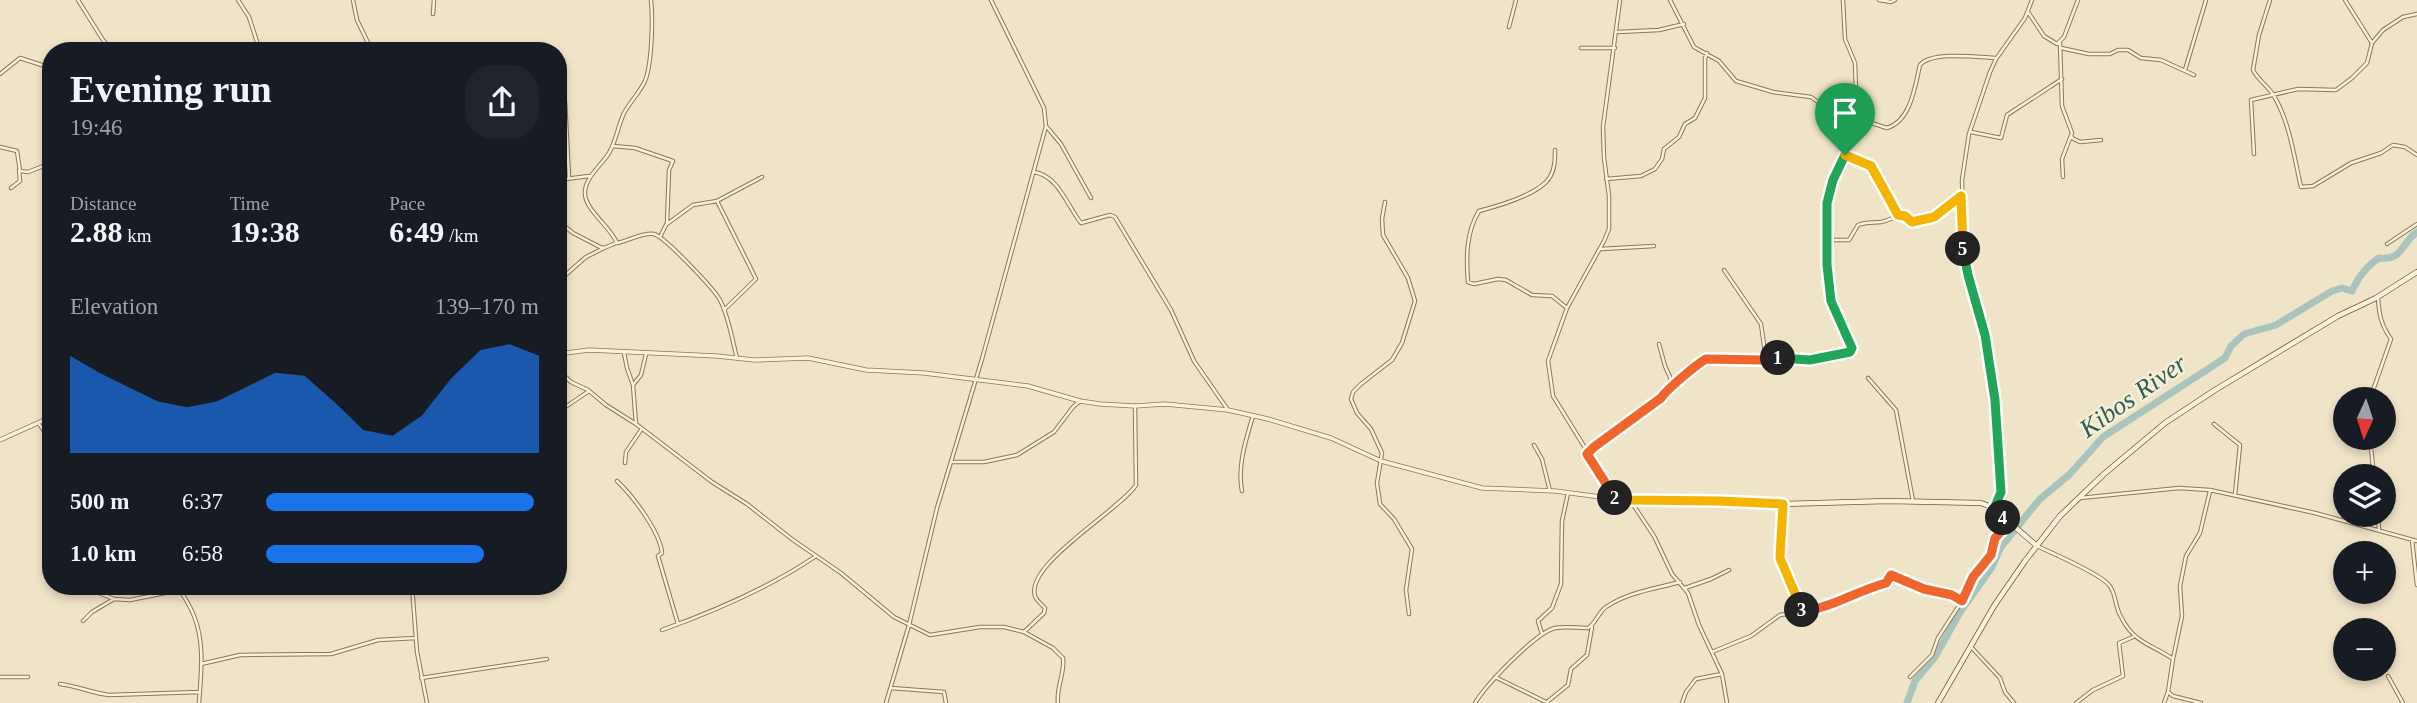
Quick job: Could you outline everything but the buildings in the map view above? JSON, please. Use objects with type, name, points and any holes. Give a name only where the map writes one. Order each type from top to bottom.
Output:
[{"type":"main road","points":[[1938,703],[2001,594],[2060,516],[2122,457],[2165,423],[2215,390],[2417,272]]},
{"type":"main road","points":[[1616,499],[1783,504],[1913,501],[1981,503],[1994,509],[2037,546]]},
{"type":"street","points":[[78,0],[106,42]]},
{"type":"street","points":[[238,0],[249,17],[257,42]]},
{"type":"street","points":[[353,0],[357,20],[368,42]]},
{"type":"street","points":[[433,14],[434,0]]},
{"type":"street","points":[[617,243],[610,230],[587,203],[585,187],[613,146],[625,111],[640,90],[648,72],[651,0]]},
{"type":"street","points":[[886,703],[909,625],[937,508],[1046,126],[1044,108],[991,0]]},
{"type":"street","points":[[1509,27],[1516,0]]},
{"type":"street","points":[[1616,499],[1553,396],[1548,367],[1549,357],[1567,308],[1600,249],[1609,224],[1603,127],[1620,0]]},
{"type":"street","points":[[1670,0],[1694,47],[1719,61],[1740,83],[1773,93],[1811,97],[1828,109],[1889,128],[1906,112],[1920,65],[1931,57],[1996,59]]},
{"type":"street","points":[[1587,454],[1661,398],[1668,387],[1706,359],[1771,357],[1810,360],[1850,351],[1852,348],[1831,301],[1826,240],[1828,198],[1833,180],[1861,120],[1855,63],[1846,41],[1843,0]]},
{"type":"street","points":[[1879,0],[1895,0]]},
{"type":"street","points":[[1994,509],[2001,492],[1995,400],[1985,335],[1964,259],[1961,196],[1970,132],[1996,59],[2017,32],[2032,0]]},
{"type":"street","points":[[2078,0],[2061,45],[2062,106],[2072,138],[2080,142],[2101,139]]},
{"type":"street","points":[[2185,70],[2206,0]]},
{"type":"street","points":[[2270,0],[2259,35],[2253,70],[2273,96],[2290,138],[2301,187],[2313,186],[2351,163],[2381,153],[2393,145],[2405,147],[2417,155]]},
{"type":"street","points":[[2345,0],[2372,43]]},
{"type":"street","points":[[2028,11],[2049,41],[2089,54],[2110,54],[2118,50],[2128,50],[2141,58],[2161,60],[2193,75]]},
{"type":"street","points":[[2254,154],[2251,101],[2298,89],[2336,90],[2367,62],[2372,43],[2383,30],[2403,17],[2417,14]]},
{"type":"street","points":[[1617,33],[1659,30],[1684,24]]},
{"type":"street","points":[[1581,48],[1615,48]]},
{"type":"street","points":[[1606,179],[1641,176],[1659,165],[1664,149],[1679,137],[1685,124],[1695,118],[1705,98],[1707,53]]},
{"type":"street","points":[[0,74],[20,58],[42,65]]},
{"type":"street","points":[[1970,132],[2001,138],[2007,115],[2062,79]]},
{"type":"street","points":[[1046,126],[1061,144],[1091,198]]},
{"type":"street","points":[[2063,177],[2062,159],[2071,135]]},
{"type":"street","points":[[567,139],[569,177],[591,176]]},
{"type":"street","points":[[613,146],[635,148],[673,160],[669,170],[667,224]]},
{"type":"street","points":[[0,148],[17,151],[20,181],[11,188]]},
{"type":"street","points":[[1555,150],[1555,163],[1546,183],[1479,211],[1472,222],[1468,246],[1468,282],[1474,284],[1506,280],[1532,295],[1552,296],[1567,308]]},
{"type":"street","points":[[1845,155],[1871,166],[1898,215]]},
{"type":"street","points":[[19,170],[27,172],[42,166]]},
{"type":"street","points":[[1034,172],[1059,188],[1081,223],[1110,215],[1115,217],[1171,310],[1194,360],[1228,410]]},
{"type":"street","points":[[660,237],[667,224],[693,205],[717,201],[762,177]]},
{"type":"street","points":[[1826,240],[1849,240],[1858,225],[1886,222],[1898,215],[1905,216],[1912,222],[1934,217],[1961,196]]},
{"type":"street","points":[[717,201],[756,279],[724,310]]},
{"type":"street","points":[[1385,202],[1382,235],[1408,278],[1415,301],[1404,338],[1392,360],[1361,384],[1353,392],[1351,399],[1357,413],[1378,441],[1381,461],[1377,483],[1380,504],[1394,519],[1412,548],[1406,590],[1409,614]]},
{"type":"street","points":[[2387,244],[2417,224]]},
{"type":"street","points":[[567,228],[604,248]]},
{"type":"street","points":[[567,274],[586,257],[604,248],[648,234],[660,237],[719,298],[737,358]]},
{"type":"street","points":[[1600,249],[1654,246]]},
{"type":"street","points":[[1724,270],[1761,324],[1766,359]]},
{"type":"street","points":[[2374,387],[2391,339],[2379,316],[2378,297]]},
{"type":"street","points":[[1659,344],[1664,366],[1673,384]]},
{"type":"street","points":[[567,352],[808,358],[866,370],[923,373],[1037,388],[1080,401],[1136,407],[1165,404],[1228,410],[1331,438],[1381,461],[1482,488],[1550,491],[1616,499]]},
{"type":"street","points":[[624,353],[634,386],[636,424]]},
{"type":"street","points":[[634,386],[641,375],[646,354]]},
{"type":"street","points":[[567,378],[636,424],[858,585],[894,617],[930,635],[1004,626],[1024,632],[1053,649],[1063,658],[1065,669],[1058,689],[1058,703]]},
{"type":"street","points":[[1868,379],[1895,405],[1913,501]]},
{"type":"street","points":[[567,406],[589,391]]},
{"type":"street","points":[[951,462],[984,462],[1017,455],[1054,432],[1080,401]]},
{"type":"street","points":[[1024,632],[1045,610],[1034,592],[1045,567],[1126,497],[1136,485],[1136,407]]},
{"type":"street","points":[[1242,491],[1242,463],[1253,415]]},
{"type":"street","points":[[0,440],[42,421]]},
{"type":"street","points":[[38,423],[42,429]]},
{"type":"street","points":[[2214,424],[2240,445],[2235,495]]},
{"type":"street","points":[[625,463],[626,452],[641,429]]},
{"type":"street","points":[[1534,445],[1542,458],[1550,491]]},
{"type":"street","points":[[617,481],[627,491],[657,537],[662,553],[658,556],[678,624]]},
{"type":"street","points":[[2080,498],[2179,488],[2210,490],[2315,513],[2417,541]]},
{"type":"street","points":[[2164,703],[2182,616],[2180,586],[2186,556],[2203,526],[2210,490]]},
{"type":"street","points":[[1542,635],[1538,621],[1552,608],[1561,584],[1562,521],[1568,493]]},
{"type":"street","points":[[1630,500],[1654,536],[1668,566],[1685,588],[1722,674],[1727,703]]},
{"type":"street","points":[[1783,504],[1780,558],[1802,612]]},
{"type":"street","points":[[1910,677],[1931,656],[1938,638],[1962,601],[1973,577],[1991,555],[1995,538],[2011,525]]},
{"type":"street","points":[[2379,527],[2379,531]]},
{"type":"street","points":[[2412,540],[2417,585]]},
{"type":"street","points":[[2037,546],[2103,579],[2113,592],[2121,618],[2133,636],[2173,659]]},
{"type":"street","points":[[662,630],[748,594],[816,556]]},
{"type":"street","points":[[1685,588],[1729,570]]},
{"type":"street","points":[[1712,652],[1751,636],[1780,615],[1828,607],[1866,589],[1886,583],[1891,575],[1924,589],[1952,595],[1962,601]]},
{"type":"street","points":[[1495,677],[1547,703],[1568,685],[1571,669],[1587,655],[1592,626],[1600,612],[1614,602],[1640,592],[1680,582]]},
{"type":"street","points":[[103,595],[114,599],[141,599],[155,595]]},
{"type":"street","points":[[183,595],[194,616],[200,643],[199,703]]},
{"type":"street","points":[[413,595],[421,678],[427,703]]},
{"type":"street","points":[[83,621],[92,612],[114,599]]},
{"type":"street","points":[[1475,703],[1495,677],[1542,635],[1553,629],[1584,629],[1592,626]]},
{"type":"street","points":[[2076,703],[2093,690],[2123,676],[2119,643],[2133,636]]},
{"type":"street","points":[[201,664],[240,655],[331,654],[379,640],[416,638]]},
{"type":"street","points":[[1970,645],[1987,667],[2000,678],[2014,703]]},
{"type":"street","points":[[421,678],[547,659]]},
{"type":"street","points":[[1682,703],[1696,679],[1722,674]]},
{"type":"street","points":[[0,677],[28,677]]},
{"type":"street","points":[[2391,681],[2403,703]]},
{"type":"street","points":[[60,684],[109,695],[200,692]]},
{"type":"street","points":[[891,688],[944,692],[946,703]]},
{"type":"street","points":[[2168,692],[2173,696],[2200,703]]},
{"type":"waterway","name":"Kibos River","points":[[1907,703],[1915,681],[1935,657],[1959,614],[1992,567],[2001,547],[2039,500],[2070,474],[2103,437],[2225,358],[2231,346],[2244,334],[2276,325],[2332,291],[2342,288],[2352,291],[2370,265],[2379,258],[2393,257],[2417,232]]},
{"type":"route","points":[[1845,155],[1871,166],[1898,215],[1905,216],[1912,222],[1934,217],[1961,196],[1964,259],[1985,335],[1995,400],[2001,492],[1994,509],[2009,523],[1995,538],[1991,555],[1973,577],[1962,601],[1952,595],[1924,589],[1891,575],[1886,583],[1866,589],[1828,607],[1802,612],[1790,579],[1781,564],[1779,536],[1783,504],[1616,499],[1587,454],[1661,398],[1668,387],[1686,377],[1706,359],[1763,360],[1771,357],[1815,360],[1850,351],[1852,348],[1848,337],[1831,301],[1826,231],[1828,198],[1845,155]]}]
